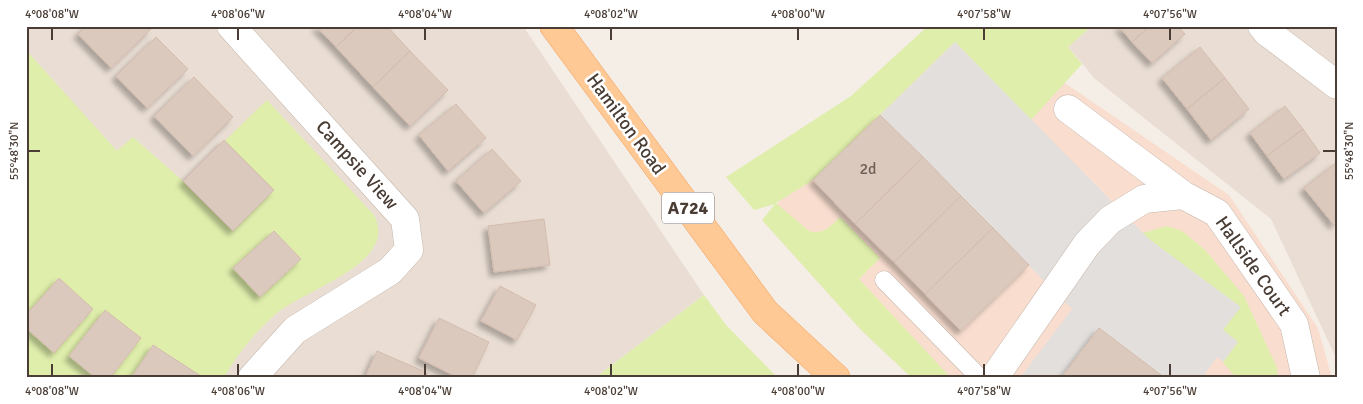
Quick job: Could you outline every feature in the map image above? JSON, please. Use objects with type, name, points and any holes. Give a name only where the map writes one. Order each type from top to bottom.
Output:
[{"type":"main road","name":"Hamilton Road","points":[[554,26],[764,312],[836,378]]},
{"type":"street","name":"Campsie View","points":[[231,26],[405,219],[409,250],[390,271],[295,330],[252,378]]},
{"type":"street","points":[[1262,26],[1266,32],[1337,85]]},
{"type":"street","name":"Hallside Court","points":[[1068,109],[1183,195],[1217,213],[1294,324],[1306,378]]},
{"type":"street","points":[[994,378],[1087,244],[1110,220],[1144,198],[1183,195]]},
{"type":"lane","points":[[884,280],[980,378]]},
{"type":"shaded area","points":[[26,26],[523,26],[704,295],[595,378],[26,378]]},
{"type":"shaded area","points":[[939,26],[1040,66],[1229,195],[1318,328],[1332,378],[912,378],[862,331],[762,220]]},
{"type":"shaded area","points":[[1051,26],[1337,26],[1337,360],[1271,219],[1095,79]]},
{"type":"shaded area","points":[[955,42],[1149,239],[1241,307],[1223,330],[1238,342],[1223,362],[1217,357],[1202,378],[1165,378],[1099,328],[1061,378],[1020,378],[1072,309],[880,115]]},
{"type":"green space","points":[[928,26],[1092,26],[1068,47],[1082,64],[1031,120],[955,42],[813,180],[776,203],[809,231],[823,231],[840,217],[880,258],[859,279],[951,378],[912,378],[862,331],[762,220],[775,204],[754,210],[726,177],[851,96]]},
{"type":"green space","points":[[26,50],[117,151],[133,137],[183,181],[267,100],[374,215],[378,232],[374,247],[362,261],[345,273],[277,313],[247,343],[224,378],[26,378]]},
{"type":"green space","points":[[1167,226],[1182,231],[1205,250],[1244,296],[1277,368],[1278,378],[1236,378],[1223,362],[1238,342],[1223,330],[1143,233]]},
{"type":"green space","points":[[704,295],[726,325],[778,378],[595,378]]},
{"type":"building","points":[[86,26],[148,26],[151,29],[111,68],[78,34]]},
{"type":"building","points":[[316,26],[358,26],[336,47]]},
{"type":"building","points":[[358,26],[387,26],[410,51],[373,87],[336,47]]},
{"type":"building","points":[[1119,26],[1150,26],[1132,42]]},
{"type":"building","points":[[1150,26],[1178,26],[1185,34],[1152,63],[1132,42]]},
{"type":"building","points":[[156,37],[188,69],[147,108],[116,76]]},
{"type":"building","points":[[1200,47],[1225,78],[1187,109],[1162,78]]},
{"type":"building","points":[[410,51],[448,90],[410,126],[373,87]]},
{"type":"building","points":[[194,77],[233,117],[193,156],[154,116]]},
{"type":"building","points":[[1225,78],[1249,109],[1211,140],[1187,109]]},
{"type":"building","points":[[456,104],[486,138],[448,171],[419,135]]},
{"type":"building","points":[[1285,106],[1303,129],[1267,156],[1250,133]]},
{"type":"building","points":[[880,115],[923,157],[855,224],[813,180]]},
{"type":"building","points":[[1303,129],[1320,153],[1284,179],[1267,156]]},
{"type":"building","points":[[224,140],[274,190],[233,231],[183,181]]},
{"type":"building","points":[[492,149],[521,181],[484,213],[456,181]]},
{"type":"building","points":[[923,157],[961,196],[894,262],[855,224]]},
{"type":"building","points":[[1337,162],[1337,222],[1334,225],[1304,188]]},
{"type":"building","points":[[961,196],[993,228],[925,294],[894,262]]},
{"type":"building","points":[[544,219],[550,265],[494,272],[488,226]]},
{"type":"building","points":[[993,228],[1029,265],[961,331],[925,294]]},
{"type":"building","points":[[274,231],[301,259],[260,297],[233,268]]},
{"type":"building","points":[[59,278],[93,309],[54,353],[26,328],[26,315]]},
{"type":"building","points":[[500,286],[536,305],[517,340],[481,321]]},
{"type":"building","points":[[105,310],[141,338],[110,378],[96,378],[69,356]]},
{"type":"building","points":[[439,318],[489,342],[472,378],[459,378],[419,358]]},
{"type":"building","points":[[1099,328],[1165,378],[1061,378]]},
{"type":"building","points":[[153,345],[204,378],[131,378]]},
{"type":"building","points":[[377,351],[428,373],[425,378],[365,378]]}]
